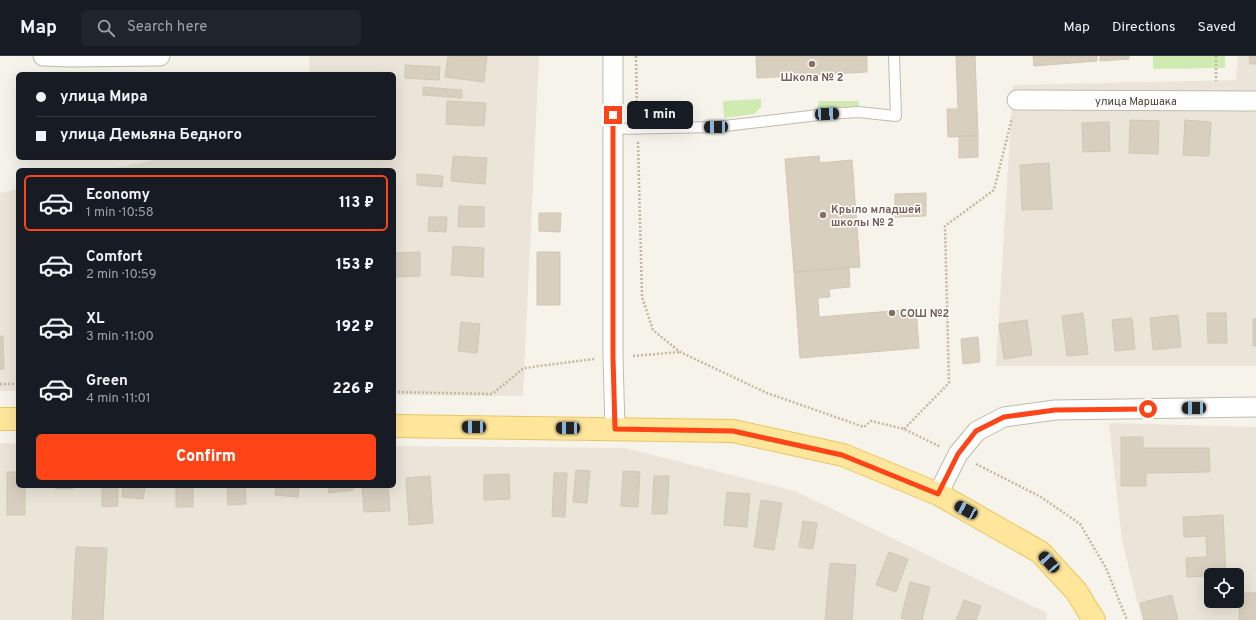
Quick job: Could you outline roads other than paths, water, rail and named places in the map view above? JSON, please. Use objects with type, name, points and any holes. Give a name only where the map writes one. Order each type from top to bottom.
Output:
[{"type":"main road","points":[[0,419],[16,419]]},
{"type":"main road","points":[[396,426],[733,431],[842,455],[938,494],[1040,552],[1076,591],[1094,620]]},
{"type":"street","points":[[43,56],[160,56]]},
{"type":"street","points":[[613,56],[613,357],[615,429]]},
{"type":"street","name":"улица Маршака","points":[[1017,100],[1256,101]]},
{"type":"street","points":[[938,494],[958,454],[976,431],[1004,417],[1055,410],[1256,407]]},
{"type":"lane","points":[[613,130],[637,128],[716,127],[835,113],[858,112],[896,116],[894,56]]},
{"type":"place","name":"Школа № 2","points":[[812,64]]},
{"type":"place","name":"Крыло младшей школы № 2","points":[[823,215]]},
{"type":"place","name":"СОШ №2","points":[[892,313]]}]
